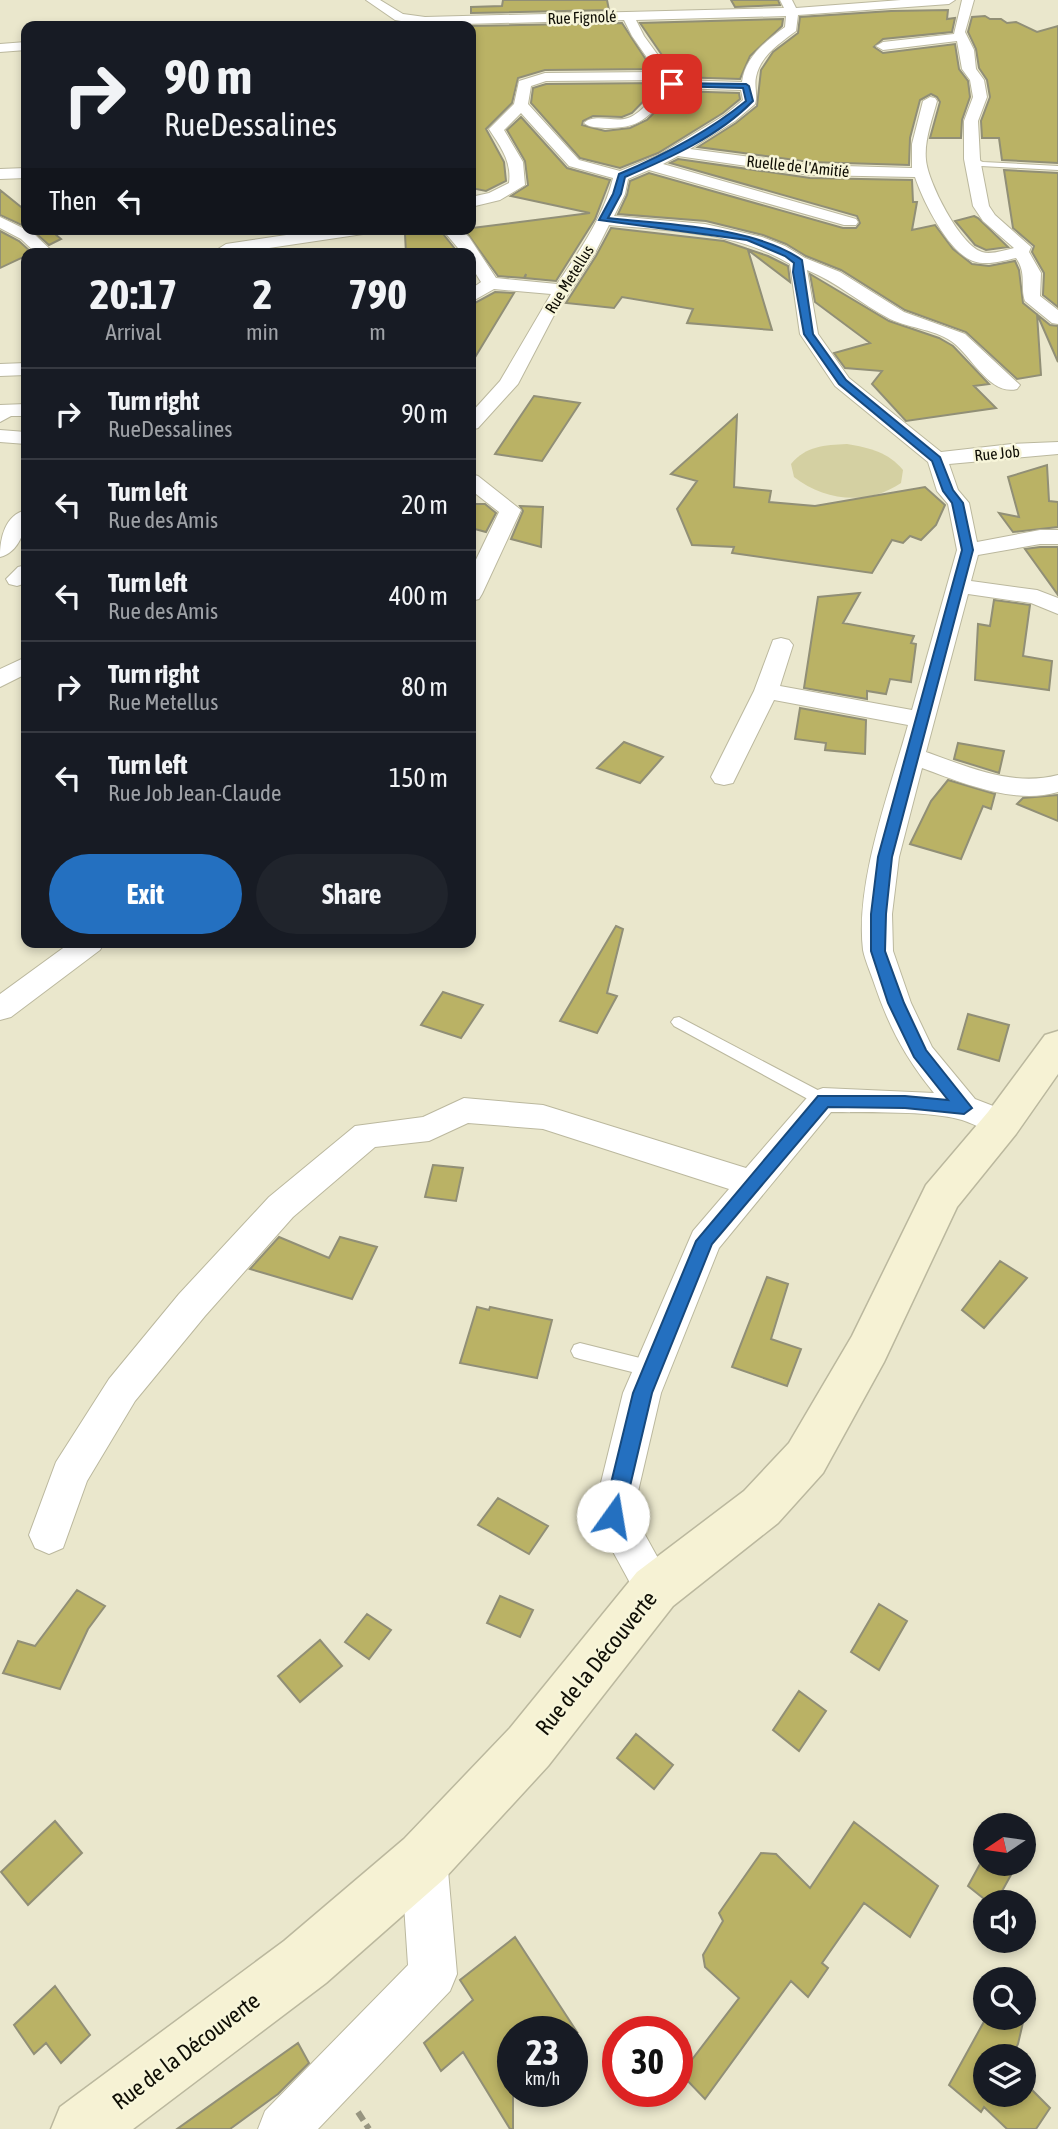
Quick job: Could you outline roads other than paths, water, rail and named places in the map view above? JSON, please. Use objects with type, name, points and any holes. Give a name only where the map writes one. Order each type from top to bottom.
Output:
[{"type":"street","name":"Rue Fignolé","points":[[372,0],[411,21]]},
{"type":"street","points":[[678,0],[678,14]]},
{"type":"street","name":"Rue Fignolé","points":[[476,21],[949,0]]},
{"type":"street","points":[[968,0],[960,32],[968,69],[977,80],[980,97],[971,121],[972,159],[981,206],[989,218],[1023,247],[1020,252]]},
{"type":"street","points":[[521,105],[574,163],[621,176],[650,166],[730,118],[750,101],[746,86],[761,51],[791,28],[789,6]]},
{"type":"street","points":[[524,19],[537,7]]},
{"type":"street","points":[[628,15],[638,36],[670,80]]},
{"type":"street","points":[[883,46],[962,37]]},
{"type":"street","points":[[0,48],[21,46]]},
{"type":"street","points":[[476,201],[494,197],[517,185],[519,171],[512,150],[496,129],[521,105],[524,84],[545,77],[670,80],[746,86]]},
{"type":"street","points":[[591,123],[632,122],[646,112],[670,80]]},
{"type":"street","points":[[930,101],[921,132],[917,162],[959,245],[983,258],[1020,252]]},
{"type":"street","name":"Ruelle de l'Amitié","points":[[675,151],[810,170],[922,173]]},
{"type":"street","points":[[650,166],[850,222]]},
{"type":"street","points":[[0,174],[21,173]]},
{"type":"street","name":"Rue Metellus","points":[[476,419],[508,384],[562,290],[586,255],[617,194],[621,176]]},
{"type":"street","points":[[603,220],[749,238],[834,275],[872,302],[900,317],[922,326],[947,331],[960,339],[995,377],[1010,385]]},
{"type":"street","points":[[0,222],[21,233]]},
{"type":"street","points":[[25,235],[40,248]]},
{"type":"street","points":[[241,248],[325,235]]},
{"type":"street","points":[[1020,252],[1027,259],[1036,281],[1031,297],[1058,319]]},
{"type":"street","points":[[476,261],[490,283]]},
{"type":"street","points":[[799,262],[798,272],[808,334],[842,382],[863,402],[937,459],[948,491],[958,503],[968,550],[885,857],[878,914],[878,951],[896,1003],[919,1053],[983,1115]]},
{"type":"street","points":[[476,293],[490,283],[562,290]]},
{"type":"street","points":[[0,370],[21,369]]},
{"type":"street","points":[[0,416],[5,410],[21,410]]},
{"type":"street","points":[[0,436],[21,438]]},
{"type":"street","name":"Rue Job","points":[[937,459],[1012,450],[1058,448]]},
{"type":"street","points":[[476,484],[510,510],[476,583]]},
{"type":"street","points":[[0,508],[21,510]]},
{"type":"street","points":[[21,523],[2,548],[21,551]]},
{"type":"street","points":[[968,550],[1040,537],[1058,537]]},
{"type":"street","points":[[960,586],[1037,597],[1058,607]]},
{"type":"street","points":[[724,777],[766,691],[781,645]]},
{"type":"street","points":[[0,680],[21,667]]},
{"type":"street","points":[[766,691],[923,720]]},
{"type":"street","points":[[912,756],[1012,787],[1050,788],[1058,783]]},
{"type":"street","points":[[0,1009],[83,948]]},
{"type":"street","name":"Rue de la Découverte","points":[[82,2129],[304,1962],[424,1859],[529,1746],[655,1588],[761,1507],[806,1458],[869,1349],[983,1115],[1058,1045]]},
{"type":"street","points":[[655,1588],[613,1516],[642,1393],[705,1241],[823,1100],[905,1102],[983,1115]]},
{"type":"street","points":[[49,1535],[70,1474],[122,1390],[192,1304],[281,1207],[367,1135],[429,1129],[464,1110],[543,1117],[754,1184]]},
{"type":"street","points":[[283,2129],[433,1974],[424,1859]]},
{"type":"lane","points":[[972,159],[981,163],[1058,168]]},
{"type":"lane","points":[[679,1022],[823,1100]]},
{"type":"lane","points":[[580,1351],[652,1369]]}]
